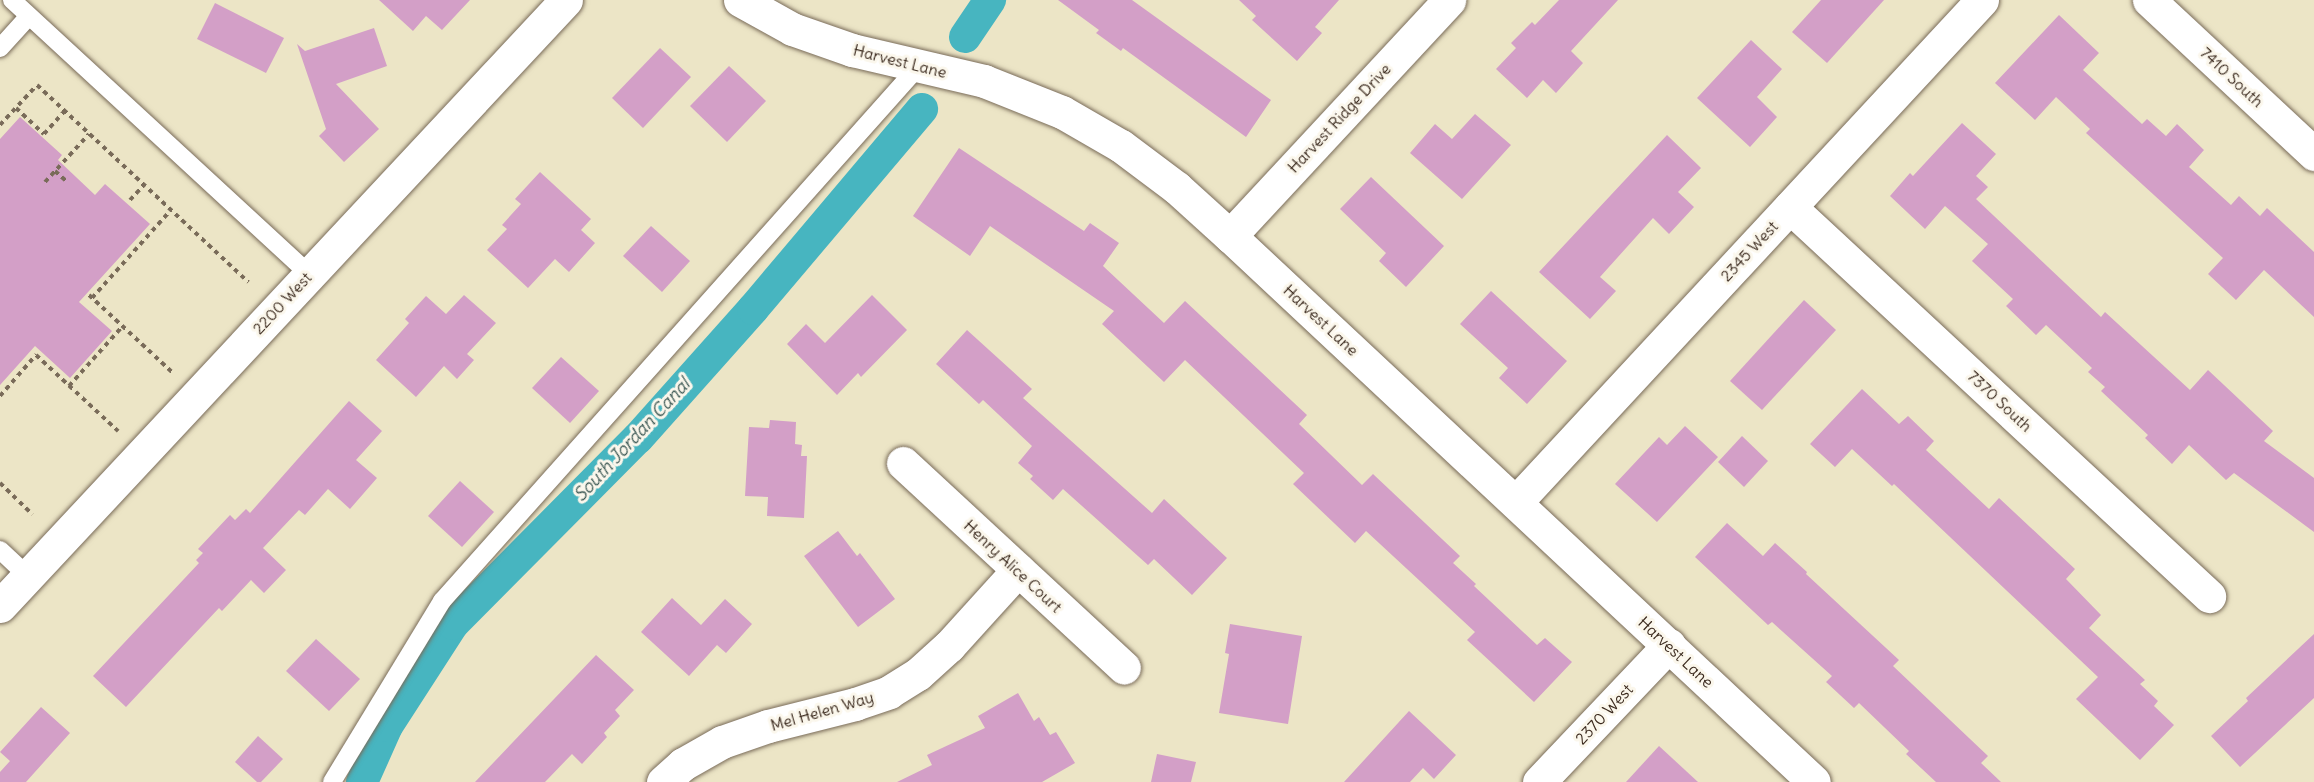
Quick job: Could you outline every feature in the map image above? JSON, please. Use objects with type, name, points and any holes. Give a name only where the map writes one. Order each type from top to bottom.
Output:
[{"type":"street","name":"2200 West","points":[[0,606],[566,0]]},
{"type":"street","name":"Harvest Lane","points":[[740,0],[792,29],[852,50],[984,81],[1062,112],[1120,146],[1177,188],[1230,236],[1814,782]]},
{"type":"street","name":"Harvest Ridge Drive","points":[[1230,236],[1449,0]]},
{"type":"street","name":"2345 West","points":[[1516,502],[1982,0]]},
{"type":"street","name":"7410 South","points":[[2150,0],[2314,154]]},
{"type":"street","name":"7370 South","points":[[1790,207],[2209,596]]},
{"type":"street","name":"Henry Alice Court","points":[[903,463],[1124,668]]},
{"type":"street","name":"Mel Helen Way","points":[[663,782],[683,764],[722,742],[768,726],[855,705],[889,692],[918,674],[949,646],[1018,570]]},
{"type":"street","name":"2370 West","points":[[1539,782],[1669,645]]},
{"type":"lane","points":[[12,0],[309,274]]},
{"type":"lane","points":[[0,48],[29,16]]},
{"type":"lane","points":[[332,782],[442,601],[918,67]]},
{"type":"lane","points":[[0,550],[28,576]]},
{"type":"path","points":[[0,125],[37,85],[248,282]]},
{"type":"path","points":[[16,108],[44,134],[65,111]]},
{"type":"path","points":[[45,182],[89,134]]},
{"type":"path","points":[[55,171],[66,182]]},
{"type":"path","points":[[130,201],[144,185]]},
{"type":"path","points":[[171,210],[91,296],[172,373]]},
{"type":"path","points":[[69,386],[122,327]]},
{"type":"path","points":[[0,396],[36,355],[118,431]]},
{"type":"path","points":[[0,483],[32,514]]},
{"type":"building","points":[[379,0],[470,0],[442,30],[426,16],[413,31]]},
{"type":"building","points":[[1058,0],[1132,0],[1271,100],[1246,137],[1123,48],[1121,51],[1096,33],[1099,30]]},
{"type":"building","points":[[1239,0],[1339,0],[1315,27],[1322,33],[1297,61],[1252,20],[1256,16]]},
{"type":"building","points":[[1559,0],[1618,0],[1571,51],[1583,63],[1556,93],[1543,80],[1527,98],[1496,69],[1516,48],[1511,43],[1532,22],[1535,25]]},
{"type":"building","points":[[1821,0],[1884,0],[1827,63],[1792,32]]},
{"type":"building","points":[[215,3],[284,38],[266,73],[197,39]]},
{"type":"building","points":[[2059,15],[2099,53],[2083,70],[2142,124],[2147,119],[2166,136],[2177,124],[2204,150],[2189,167],[2231,205],[2239,196],[2260,216],[2267,208],[2314,252],[2314,317],[2264,270],[2236,300],[2208,274],[2223,258],[2086,133],[2090,129],[2056,97],[2035,120],[1995,83]]},
{"type":"building","points":[[374,28],[387,66],[336,84],[379,129],[344,162],[319,136],[326,129],[297,44],[305,51]]},
{"type":"building","points":[[1751,40],[1782,69],[1757,97],[1777,117],[1750,147],[1697,98]]},
{"type":"building","points":[[660,48],[691,77],[643,128],[612,98]]},
{"type":"building","points":[[729,66],[766,101],[727,142],[690,106]]},
{"type":"building","points":[[1475,114],[1511,145],[1462,199],[1410,153],[1435,124],[1452,139]]},
{"type":"building","points":[[20,117],[62,155],[58,160],[95,195],[105,184],[150,224],[79,302],[112,331],[70,378],[35,346],[0,385],[0,139]]},
{"type":"building","points":[[1962,123],[1996,154],[1976,176],[1988,187],[1976,199],[2101,317],[2105,312],[2190,390],[2208,370],[2273,431],[2264,441],[2314,478],[2314,532],[2234,473],[2226,480],[2189,445],[2172,464],[2145,438],[2148,435],[2101,391],[2105,387],[2088,372],[2092,368],[2046,325],[2036,335],[2006,306],[2013,299],[1972,261],[1988,244],[1945,206],[1925,229],[1890,196],[1910,173],[1913,176]]},
{"type":"building","points":[[1667,135],[1701,168],[1678,192],[1694,207],[1669,234],[1653,218],[1600,277],[1616,291],[1590,319],[1539,272]]},
{"type":"building","points":[[959,148],[1084,231],[1090,223],[1119,243],[1103,266],[1164,323],[1185,301],[1307,415],[1299,424],[1362,485],[1373,474],[1460,556],[1453,563],[1476,584],[1474,586],[1537,645],[1545,638],[1572,662],[1534,702],[1467,640],[1475,632],[1366,531],[1355,543],[1293,484],[1304,473],[1185,360],[1164,382],[1102,324],[1114,311],[990,226],[970,256],[913,216]]},
{"type":"building","points":[[540,172],[591,219],[581,230],[595,243],[569,272],[555,259],[528,288],[487,250],[507,229],[502,225],[521,204],[515,199]]},
{"type":"building","points":[[1371,177],[1444,246],[1406,287],[1379,261],[1386,253],[1340,209]]},
{"type":"building","points":[[651,226],[690,261],[662,292],[623,256]]},
{"type":"building","points":[[1491,291],[1567,361],[1527,404],[1499,378],[1508,368],[1460,324]]},
{"type":"building","points":[[464,295],[496,323],[467,354],[474,360],[457,379],[444,366],[416,397],[376,360],[409,323],[405,319],[426,296],[446,314]]},
{"type":"building","points":[[872,295],[907,330],[861,377],[858,373],[837,395],[787,344],[806,324],[825,343]]},
{"type":"building","points":[[1804,300],[1836,330],[1762,410],[1730,381]]},
{"type":"building","points":[[967,330],[1032,389],[1023,398],[1152,513],[1164,499],[1227,558],[1192,595],[1154,559],[1148,565],[1063,489],[1053,500],[1030,479],[1033,476],[1018,463],[1032,446],[983,400],[979,404],[936,364]]},
{"type":"building","points":[[561,357],[599,391],[570,423],[532,388]]},
{"type":"building","points":[[1862,389],[1899,424],[1908,416],[1934,441],[1926,450],[1989,509],[1999,498],[2075,569],[2066,579],[2101,615],[2089,628],[2145,680],[2140,684],[2158,701],[2154,706],[2174,725],[2140,760],[2076,699],[2098,677],[1894,484],[1892,486],[1852,449],[1835,467],[1810,444]]},
{"type":"building","points":[[349,401],[382,431],[356,460],[377,478],[350,509],[328,489],[305,515],[299,510],[263,548],[286,570],[264,593],[251,580],[222,611],[219,608],[126,707],[93,676],[199,563],[196,560],[203,553],[198,549],[230,515],[235,520],[246,509],[250,513]]},
{"type":"building","points":[[770,420],[796,422],[795,444],[802,445],[801,456],[807,456],[804,518],[767,516],[768,497],[745,496],[749,427],[769,428]]},
{"type":"building","points":[[1685,426],[1718,457],[1657,522],[1615,484],[1659,437],[1667,445]]},
{"type":"building","points":[[1742,436],[1768,461],[1744,487],[1718,462]]},
{"type":"building","points":[[460,481],[494,512],[462,547],[428,516]]},
{"type":"building","points":[[1727,523],[1763,556],[1775,543],[1807,572],[1806,574],[1899,660],[1893,666],[1988,756],[1981,763],[2001,782],[1936,782],[1906,754],[1909,751],[1859,703],[1854,708],[1826,682],[1832,676],[1772,622],[1768,625],[1695,557]]},
{"type":"building","points":[[838,531],[857,556],[860,553],[895,599],[858,627],[804,556]]},
{"type":"building","points":[[672,598],[701,625],[725,599],[752,624],[726,653],[717,645],[689,676],[641,632]]},
{"type":"building","points":[[1230,624],[1302,636],[1288,724],[1219,713],[1229,654],[1225,653]]},
{"type":"building","points":[[2314,634],[2314,698],[2240,767],[2211,736],[2248,701],[2246,698]]},
{"type":"building","points":[[316,639],[360,679],[329,711],[286,671]]},
{"type":"building","points":[[596,655],[634,690],[615,710],[620,716],[604,733],[607,737],[582,764],[572,754],[545,782],[475,782]]},
{"type":"building","points":[[1018,693],[1034,721],[1039,717],[1050,735],[1056,732],[1075,763],[1042,782],[897,782],[932,765],[927,755],[985,728],[978,716]]},
{"type":"building","points":[[41,707],[70,733],[26,782],[0,782],[0,772],[10,761],[0,752]]},
{"type":"building","points":[[1409,711],[1456,755],[1434,779],[1423,768],[1410,782],[1344,782]]},
{"type":"building","points":[[258,736],[283,759],[261,782],[257,782],[235,762]]},
{"type":"building","points":[[1659,746],[1698,782],[1626,782]]},
{"type":"building","points":[[1157,754],[1196,762],[1191,782],[1151,782]]},
{"type":"waterway","name":"South Jordan Canal","points":[[965,37],[990,0]]},
{"type":"waterway","name":"South Jordan Canal","points":[[362,782],[387,726],[453,624],[638,438],[753,309],[922,109]]}]
